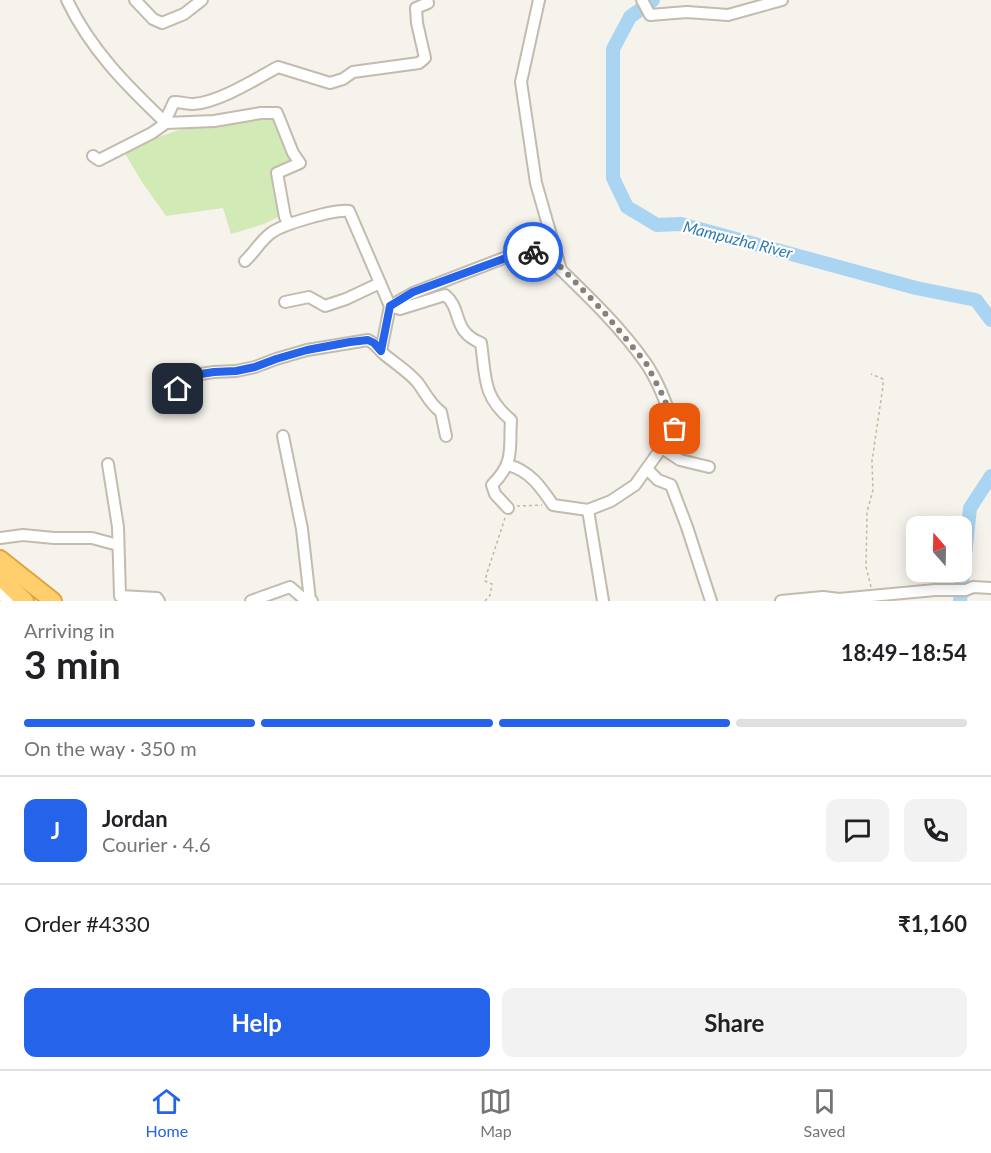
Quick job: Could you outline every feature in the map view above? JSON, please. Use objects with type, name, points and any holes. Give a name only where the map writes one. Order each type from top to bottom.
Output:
[{"type":"highway","points":[[0,558],[53,601]]},
{"type":"highway","points":[[0,577],[25,601]]},
{"type":"street","points":[[67,0],[80,24],[123,83],[166,121]]},
{"type":"street","points":[[135,0],[153,19],[162,23],[184,14],[202,0]]},
{"type":"street","points":[[166,121],[174,102],[185,101],[192,104],[224,96],[278,68],[330,83],[343,79],[353,72],[419,63],[425,58],[416,8],[428,3],[428,0]]},
{"type":"street","points":[[539,0],[521,82],[536,183],[561,270]]},
{"type":"street","points":[[642,0],[650,15],[687,12],[728,15],[782,0]]},
{"type":"street","points":[[93,156],[99,160],[166,121],[214,121],[261,113],[277,114],[293,153],[300,163],[277,173],[285,217],[289,224]]},
{"type":"street","points":[[245,261],[270,233],[289,224],[343,210],[349,211],[390,306],[381,351]]},
{"type":"street","points":[[390,306],[413,292],[517,254],[538,252],[556,262],[561,270],[603,311],[646,363],[664,398],[675,429],[635,485],[611,501],[588,510],[553,505],[539,484],[519,468],[508,465]]},
{"type":"street","points":[[285,302],[309,297],[325,306],[380,283]]},
{"type":"street","points":[[390,306],[400,309],[445,296],[450,299],[464,332],[471,339],[481,343],[486,388],[500,411],[511,420],[508,465],[492,485],[495,494],[508,508]]},
{"type":"street","points":[[178,389],[194,375],[236,371],[307,350],[368,340],[411,375],[432,406],[441,412],[446,436]]},
{"type":"street","points":[[251,601],[290,587],[303,598],[311,601],[302,529],[283,436]]},
{"type":"street","points":[[662,448],[680,460],[709,467]]},
{"type":"street","points":[[108,464],[118,527],[120,596],[157,598],[159,601]]},
{"type":"street","points":[[647,469],[658,480],[671,485],[711,601]]},
{"type":"street","points":[[588,510],[603,601]]},
{"type":"street","points":[[0,538],[23,535],[92,538],[118,545]]},
{"type":"street","points":[[781,601],[873,597],[935,590],[966,590],[973,587],[991,588]]},
{"type":"street","points":[[0,593],[8,601]]},
{"type":"path","points":[[871,374],[883,379],[872,461],[873,490],[867,512],[866,567],[873,597]]},
{"type":"path","points":[[485,601],[490,595],[492,584],[485,581],[508,508],[524,505],[553,505]]},
{"type":"green space","points":[[275,116],[296,161],[271,170],[280,216],[264,224],[231,234],[223,208],[166,216],[124,152],[161,136],[190,127]]},
{"type":"waterway","name":"Mampuzha River","points":[[653,0],[630,17],[613,49],[613,178],[627,207],[657,225],[681,224],[916,288],[976,300],[991,320]]},
{"type":"waterway","name":"Mampuzha River","points":[[960,601],[970,508],[991,476]]},
{"type":"way so far","points":[[533,252],[538,252],[556,262],[561,270],[603,311],[646,363],[664,398],[675,429]]},
{"type":"route","points":[[178,389],[194,375],[255,367],[307,350],[368,340],[381,351],[390,306],[413,292],[517,254],[533,252]]}]
